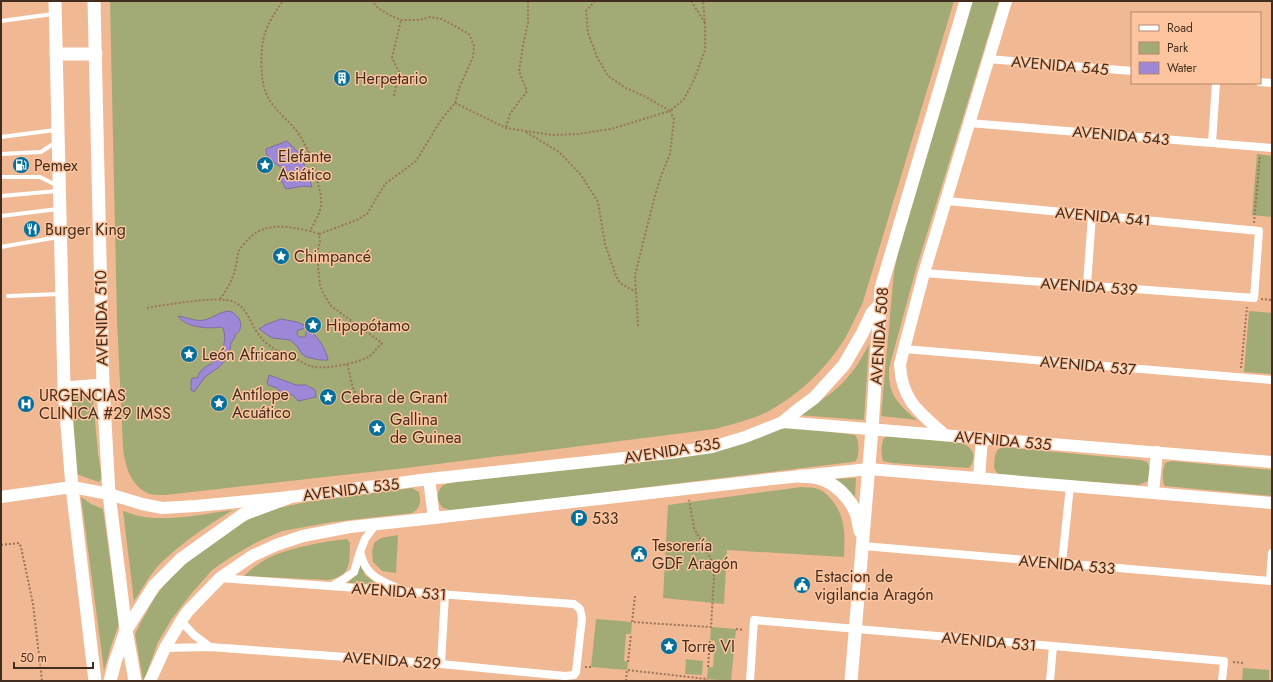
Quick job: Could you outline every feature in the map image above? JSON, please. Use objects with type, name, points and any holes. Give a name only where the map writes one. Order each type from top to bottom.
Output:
[{"type":"main road","name":"AVENIDA 510","points":[[94,1],[103,385],[110,494],[126,630],[135,681]]},
{"type":"main road","name":"AVENIDA 508","points":[[851,681],[863,546],[882,288],[890,255],[966,1]]},
{"type":"main road","points":[[55,7],[64,388],[72,487],[95,681]]},
{"type":"main road","points":[[56,54],[96,54]]},
{"type":"main road","points":[[784,422],[814,398],[844,365],[872,313],[881,304]]},
{"type":"main road","points":[[64,388],[103,385]]},
{"type":"main road","points":[[800,476],[818,478],[830,483],[842,493],[851,504],[857,516],[863,546]]},
{"type":"main road","points":[[110,681],[126,630],[154,586],[181,559],[244,514],[290,497]]},
{"type":"street","name":"AVENIDA 508","points":[[945,435],[914,407],[905,390],[901,378],[900,364],[924,273],[947,201],[1006,1]]},
{"type":"street","name":"AVENIDA 545","points":[[988,59],[1131,71]]},
{"type":"street","points":[[1261,82],[1272,83]]},
{"type":"street","points":[[1212,143],[1216,84]]},
{"type":"street","name":"AVENIDA 543","points":[[970,123],[1272,148]]},
{"type":"street","name":"AVENIDA 541","points":[[947,201],[1256,230]]},
{"type":"street","points":[[1087,285],[1092,215]]},
{"type":"street","points":[[1251,298],[1256,230]]},
{"type":"street","name":"AVENIDA 539","points":[[924,273],[1251,298]]},
{"type":"street","name":"AVENIDA 537","points":[[904,349],[1272,380]]},
{"type":"street","name":"AVENIDA 535","points":[[1,497],[72,487],[110,494],[142,504],[162,508],[290,497],[428,479],[670,453],[712,446],[745,437],[784,422],[1272,462]]},
{"type":"street","points":[[979,478],[982,438]]},
{"type":"street","points":[[1153,493],[1157,452]]},
{"type":"street","points":[[150,681],[165,648],[181,620],[220,578],[252,556],[276,545],[303,536],[350,527],[869,469],[1272,503]]},
{"type":"street","points":[[428,479],[434,518]]},
{"type":"street","points":[[1062,563],[1070,486]]},
{"type":"street","points":[[331,586],[354,572],[365,539],[376,524]]},
{"type":"street","name":"AVENIDA 533","points":[[863,546],[1270,581],[1272,553]]},
{"type":"street","points":[[360,552],[367,568],[374,575],[382,581],[404,591]]},
{"type":"street","name":"AVENIDA 531","points":[[220,578],[578,605],[582,618],[578,666],[574,675]]},
{"type":"street","points":[[440,664],[445,594]]},
{"type":"street","points":[[181,620],[194,635],[210,647]]},
{"type":"street","name":"AVENIDA 531","points":[[750,681],[754,620],[1224,661],[1222,681]]},
{"type":"street","points":[[1050,681],[1053,646]]},
{"type":"street","name":"AVENIDA 529","points":[[165,648],[210,647],[440,664],[565,676],[574,675]]},
{"type":"lane","points":[[1,21],[55,7]]},
{"type":"lane","points":[[1,137],[58,135]]},
{"type":"lane","points":[[1,154],[41,152],[58,135]]},
{"type":"lane","points":[[1,177],[43,177],[60,189]]},
{"type":"lane","points":[[1,196],[60,189]]},
{"type":"lane","points":[[1,216],[60,208]]},
{"type":"lane","points":[[1,247],[60,236]]},
{"type":"lane","points":[[8,296],[62,294]]},
{"type":"path","points":[[283,1],[264,34],[261,65],[265,92],[276,109],[298,133],[314,164],[320,191],[321,205],[310,231]]},
{"type":"path","points":[[220,299],[227,290],[234,273],[238,252],[251,235],[260,230],[269,228],[291,228],[319,234],[357,220],[367,214],[385,184],[416,161],[442,120],[455,103],[460,86],[473,57],[474,46],[469,34],[442,19],[430,17],[418,20],[401,20],[378,8],[372,1]]},
{"type":"path","points":[[506,128],[510,114],[526,91],[519,71],[528,23],[528,1]]},
{"type":"path","points":[[595,1],[586,11],[588,33],[597,57],[608,76],[624,87],[646,97],[670,111],[674,119],[670,154],[661,176],[636,268],[635,275],[638,326]]},
{"type":"path","points":[[691,1],[705,24]]},
{"type":"path","points":[[455,103],[506,128],[552,135],[578,134],[611,129],[670,111],[684,99],[694,80],[706,50],[703,1]]},
{"type":"path","points":[[394,96],[399,72],[392,58],[401,20]]},
{"type":"path","points":[[525,131],[559,152],[581,175],[598,202],[605,244],[616,276],[620,283],[636,292]]},
{"type":"path","points":[[1256,230],[1260,147]]},
{"type":"path","points":[[147,308],[220,299],[233,301],[242,306],[259,335],[273,349],[291,356],[303,363],[313,367],[328,368],[369,357],[382,343],[332,306],[323,293],[320,285],[318,265],[318,250],[320,241],[319,234]]},
{"type":"path","points":[[1240,378],[1251,298]]},
{"type":"path","points":[[347,364],[353,390],[362,399],[370,402]]},
{"type":"path","points":[[635,596],[632,622],[711,627],[714,577],[711,559],[694,528],[688,489]]},
{"type":"path","points":[[1,545],[19,543],[21,547],[33,604],[42,681]]},
{"type":"path","points":[[628,662],[631,634]]},
{"type":"path","points":[[708,667],[710,640]]},
{"type":"path","points":[[626,681],[627,670],[708,679],[707,681]]},
{"type":"green space","points":[[110,1],[954,1],[862,305],[835,354],[808,383],[776,407],[753,418],[715,429],[406,468],[156,495],[149,494],[141,489],[132,479],[125,460],[123,447],[117,320]]},
{"type":"green space","points":[[973,1],[999,1],[916,269],[889,368],[889,378],[893,394],[904,408],[917,420],[881,416],[894,272],[898,252]]},
{"type":"green space","points":[[1257,154],[1272,156],[1272,217],[1252,215]]},
{"type":"green space","points":[[1249,311],[1272,313],[1272,374],[1244,372]]},
{"type":"green space","points":[[869,344],[864,420],[798,415],[821,401],[840,386],[855,368]]},
{"type":"green space","points":[[90,391],[93,398],[102,478],[99,482],[76,474],[68,400],[74,393]]},
{"type":"green space","points":[[783,426],[855,435],[858,441],[858,455],[856,461],[454,511],[442,507],[438,499],[440,488],[449,483],[696,454]]},
{"type":"green space","points":[[888,436],[962,443],[972,450],[973,460],[969,468],[892,463],[883,461],[882,443],[884,438]]},
{"type":"green space","points":[[1004,447],[1141,460],[1147,462],[1150,468],[1148,481],[1139,485],[1004,476],[997,473],[994,468],[995,455],[998,449]]},
{"type":"green space","points":[[1171,461],[1272,470],[1272,496],[1165,486],[1163,478],[1164,466],[1165,463]]},
{"type":"green space","points":[[856,478],[855,498],[844,485],[833,479]]},
{"type":"green space","points":[[802,487],[821,490],[827,494],[835,505],[842,519],[844,533],[844,557],[727,550],[724,604],[663,598],[668,505]]},
{"type":"green space","points":[[412,488],[419,492],[420,501],[419,507],[412,513],[333,522],[282,531],[257,542],[212,570],[171,620],[158,642],[143,680],[135,634],[155,597],[168,580],[191,559],[229,530],[252,518],[279,508],[306,502]]},
{"type":"green space","points":[[81,497],[91,504],[103,509],[119,624],[104,670]]},
{"type":"green space","points":[[233,510],[196,534],[163,561],[151,575],[134,601],[123,511],[144,517],[166,518]]},
{"type":"green space","points":[[398,535],[396,573],[382,571],[373,562],[372,552],[374,543],[381,538]]},
{"type":"green space","points":[[347,539],[350,543],[348,568],[336,578],[328,580],[244,576],[260,563],[274,555],[305,546]]},
{"type":"green space","points":[[361,565],[365,575],[377,584],[347,583],[352,579]]},
{"type":"green space","points":[[596,619],[632,622],[631,634],[626,634],[624,661],[628,662],[627,670],[591,667]]},
{"type":"green space","points":[[711,627],[736,629],[731,681],[707,679],[708,667],[713,667],[715,641],[710,640]]},
{"type":"green space","points":[[686,659],[703,661],[702,675],[685,674]]},
{"type":"green space","points":[[1243,668],[1269,670],[1269,681],[1242,681]]},
{"type":"water","points":[[287,141],[299,153],[308,173],[312,187],[305,186],[286,189],[281,180],[283,169],[267,156],[266,149]]},
{"type":"water","points":[[229,311],[239,318],[241,325],[231,343],[229,356],[219,367],[205,377],[194,392],[191,390],[192,378],[197,378],[205,367],[218,358],[224,345],[225,335],[222,327],[198,327],[186,323],[178,316],[201,320]]},
{"type":"water","points":[[281,319],[297,322],[306,326],[303,329],[298,330],[297,334],[299,337],[305,337],[308,328],[321,342],[328,360],[306,357],[290,340],[272,338],[259,329]]},
{"type":"water","points":[[269,375],[296,385],[306,385],[315,390],[316,397],[298,401],[293,395],[282,394],[277,388],[268,385]]},
{"type":"place","name":"Herpetario","points":[[342,78]]},
{"type":"place","name":"Pemex","points":[[21,165]]},
{"type":"place","name":"Elefante Asiático","points":[[265,165]]},
{"type":"place","name":"Burger King","points":[[32,229]]},
{"type":"place","name":"Chimpancé","points":[[281,256]]},
{"type":"place","name":"Hipopótamo","points":[[313,325]]},
{"type":"place","name":"León Africano","points":[[189,354]]},
{"type":"place","name":"Cebra de Grant","points":[[328,397]]},
{"type":"place","name":"Antílope Acuático","points":[[219,403]]},
{"type":"place","name":"URGENCIAS CLINICA #29 IMSS","points":[[26,404]]},
{"type":"place","name":"Gallina de Guinea","points":[[377,428]]},
{"type":"place","name":"533","points":[[579,518]]},
{"type":"place","name":"Tesorería GDF Aragón","points":[[639,554]]},
{"type":"place","name":"Estacion de vigilancia Aragón","points":[[802,585]]},
{"type":"place","name":"Torre VI","points":[[669,646]]}]
